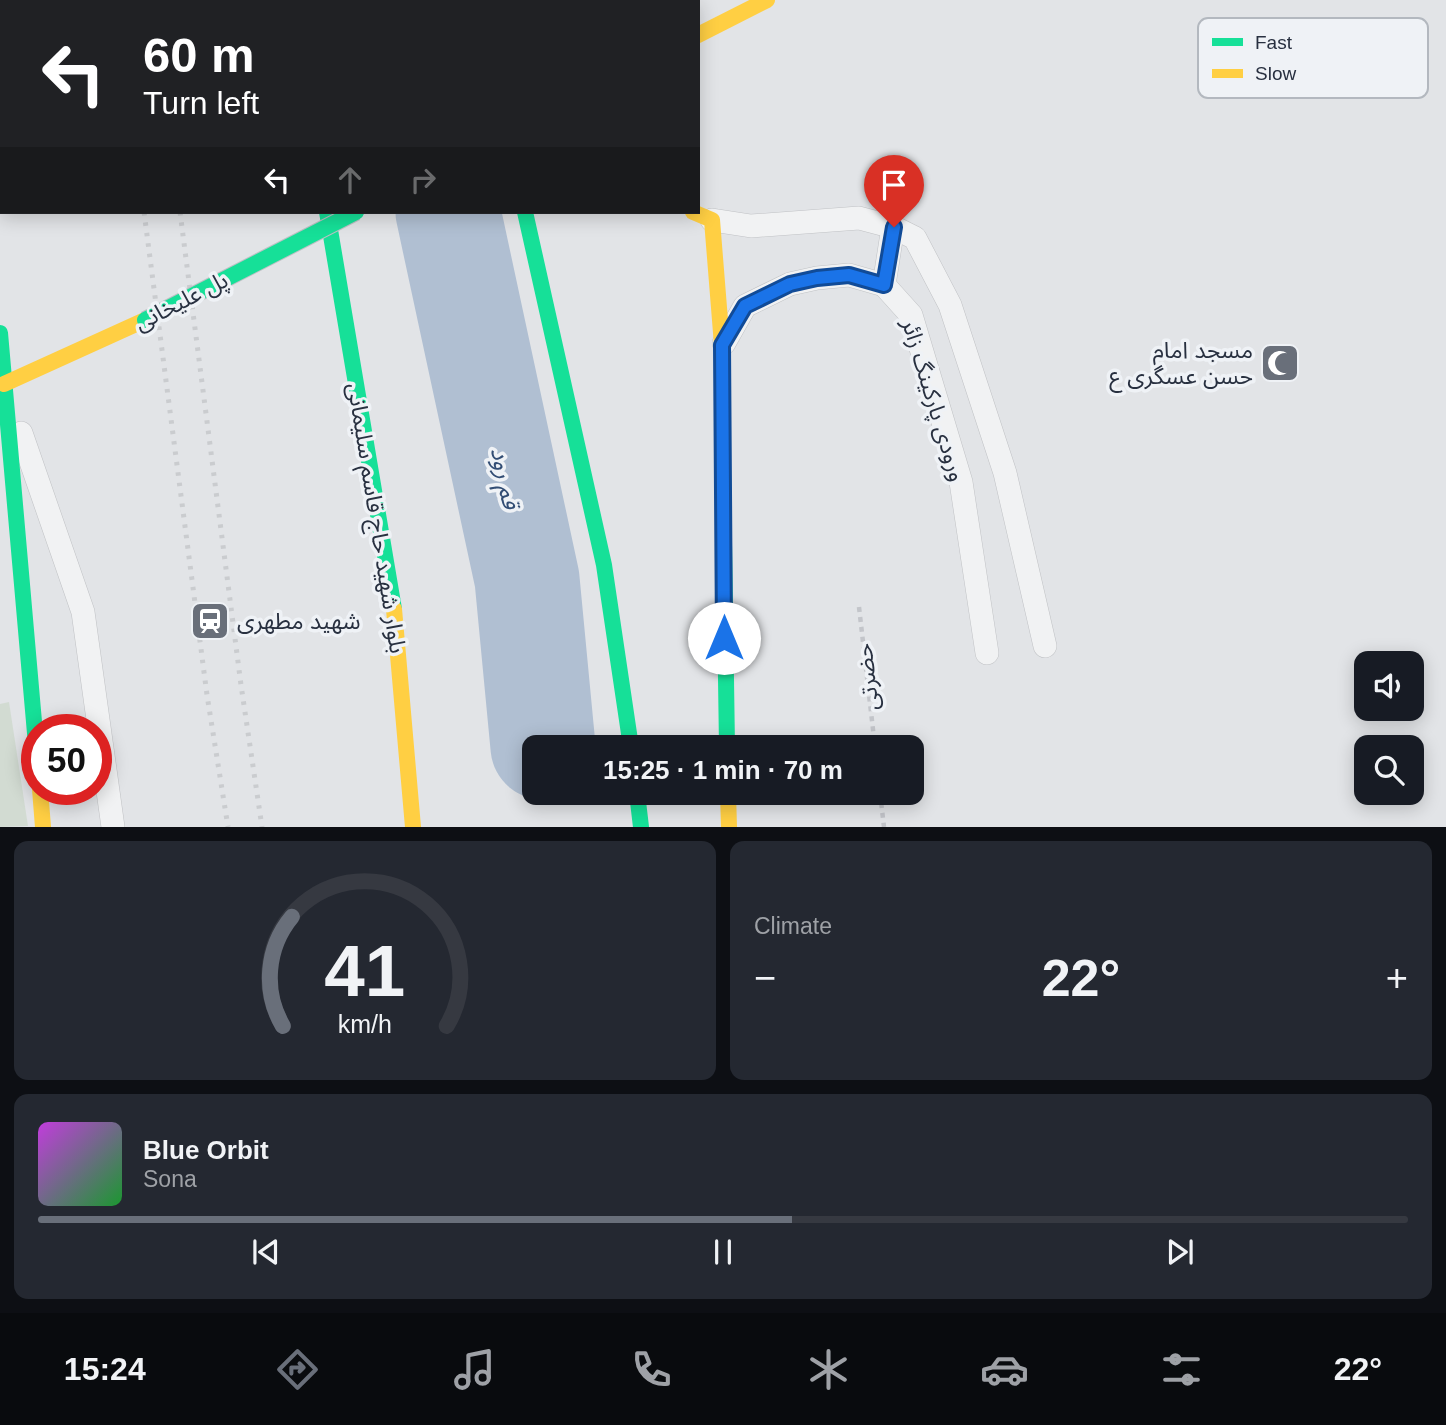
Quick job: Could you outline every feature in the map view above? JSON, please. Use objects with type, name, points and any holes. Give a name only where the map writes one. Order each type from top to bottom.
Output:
[{"type":"main road","points":[[700,34],[767,0]]},
{"type":"main road","name":"بلوار شهید حاج قاسم سلیمانی","points":[[327,214],[394,607],[413,827]]},
{"type":"main road","name":"پل علیخانی","points":[[2,384],[145,320],[352,214]]},
{"type":"main road","points":[[525,214],[604,565],[629,735]]},
{"type":"main road","points":[[703,216],[722,345],[727,735]]},
{"type":"main road","points":[[0,333],[2,384],[33,714]]},
{"type":"main road","points":[[41,805],[43,827]]},
{"type":"main road","points":[[638,805],[641,827]]},
{"type":"main road","points":[[728,805],[729,827]]},
{"type":"lane","points":[[703,216],[751,226],[859,218],[894,227],[915,238],[950,305],[1005,473],[1045,646]]},
{"type":"lane","points":[[722,345],[745,306],[790,284],[849,275],[884,285],[894,227]]},
{"type":"lane","name":"ورودی پارکینگ زائر","points":[[884,285],[911,315],[961,482],[987,653]]},
{"type":"lane","points":[[2,384],[83,612],[113,827]]},
{"type":"path","name":"حضرتی","points":[[859,607],[874,735]]},
{"type":"path","points":[[881,805],[884,827]]},
{"type":"shaded area","points":[[9,702],[21,780],[21,805],[25,805],[28,826],[0,827],[0,704]]},
{"type":"waterway","name":"قم رود","points":[[448,214],[527,579],[542,735]]},
{"type":"railway","points":[[144,214],[207,695],[228,827]]},
{"type":"railway","points":[[180,214],[262,827]]},
{"type":"traffic: fast","points":[[327,214],[394,609]]},
{"type":"traffic: fast","points":[[145,320],[352,214]]},
{"type":"traffic: fast","points":[[525,214],[604,565],[629,735]]},
{"type":"traffic: fast","points":[[0,333],[33,714]]},
{"type":"traffic: fast","points":[[723,474],[727,735]]},
{"type":"traffic: fast","points":[[638,805],[641,827]]},
{"type":"traffic: slow","points":[[700,34],[767,0]]},
{"type":"traffic: slow","points":[[698,214],[712,220],[722,345],[723,474]]},
{"type":"traffic: slow","points":[[4,384],[145,320]]},
{"type":"traffic: slow","points":[[394,609],[413,827]]},
{"type":"traffic: slow","points":[[41,805],[43,827]]},
{"type":"traffic: slow","points":[[728,805],[729,827]]},
{"type":"place","name":"مسجد امام حسن عسگری ع","points":[[1280,363]]},
{"type":"place","name":"شهید مطهری","points":[[210,621]]},
{"type":"route","points":[[724,638],[722,345],[745,306],[790,284],[849,275],[884,285],[894,227]]}]
